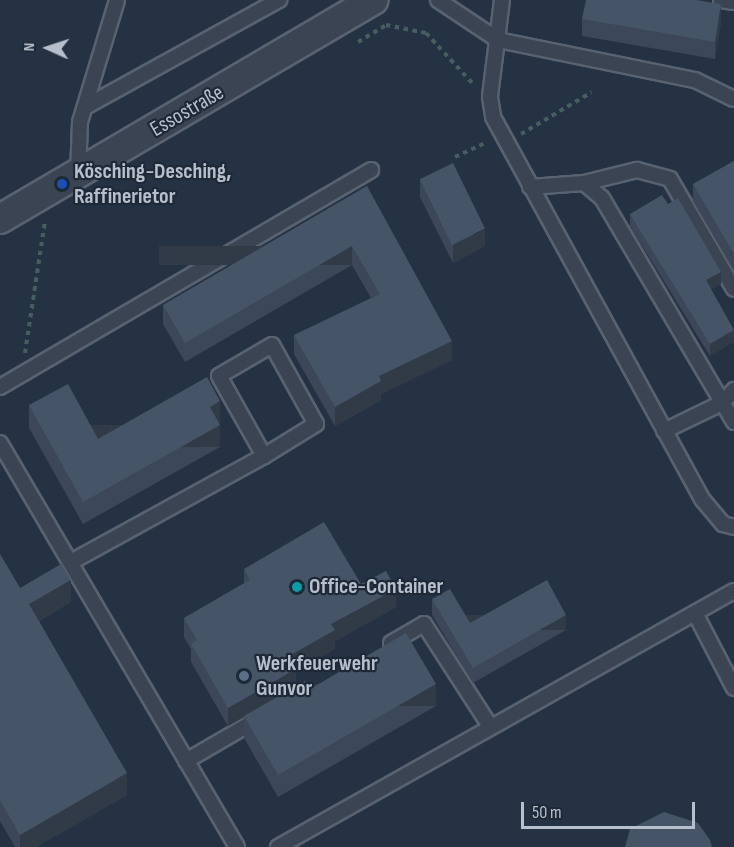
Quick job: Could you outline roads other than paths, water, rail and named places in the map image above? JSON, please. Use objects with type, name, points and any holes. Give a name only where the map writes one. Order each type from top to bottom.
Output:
[{"type":"street","name":"Essostraße","points":[[0,219],[373,0]]},
{"type":"lane","points":[[78,174],[76,152],[85,107],[117,0]]},
{"type":"lane","points":[[85,107],[279,0]]},
{"type":"lane","points":[[438,0],[498,40],[695,80],[734,99]]},
{"type":"lane","points":[[502,0],[490,97],[493,117],[702,499],[723,524],[734,528]]},
{"type":"lane","points":[[721,0],[734,2]]},
{"type":"lane","points":[[0,387],[371,170]]},
{"type":"lane","points":[[530,186],[584,183],[637,170],[670,179],[734,289]]},
{"type":"lane","points":[[584,183],[602,198],[734,422]]},
{"type":"lane","points":[[71,562],[264,456],[316,424],[272,345],[219,376],[264,456]]},
{"type":"lane","points":[[664,430],[722,403],[734,390]]},
{"type":"lane","points":[[0,443],[237,847]]},
{"type":"lane","points":[[278,847],[490,726],[696,615],[734,591]]},
{"type":"lane","points":[[696,615],[734,688]]},
{"type":"lane","points":[[372,654],[424,624],[490,726]]},
{"type":"lane","points":[[186,761],[279,707]]},
{"type":"place","name":"Kösching-Desching, Raffinerietor","points":[[62,184]]},
{"type":"place","name":"Office-Container","points":[[297,587]]},
{"type":"place","name":"Werkfeuerwehr Gunvor","points":[[244,676]]}]
